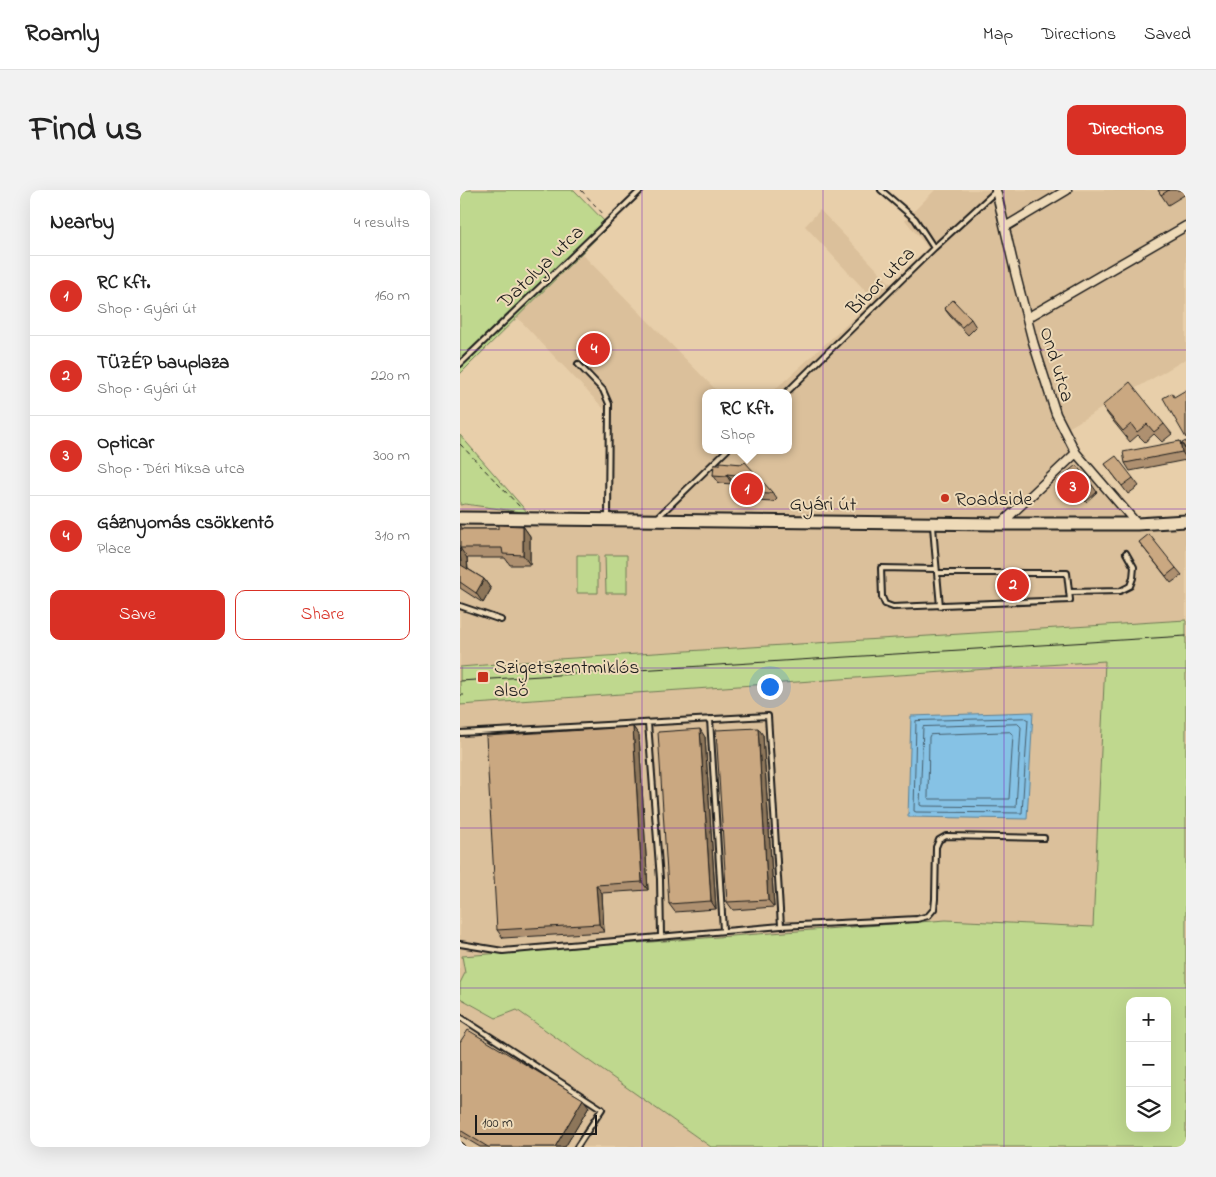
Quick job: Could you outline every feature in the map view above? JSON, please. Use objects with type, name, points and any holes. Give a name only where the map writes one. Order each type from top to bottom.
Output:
[{"type":"street","name":"Ond utca","points":[[996,190],[1033,342],[1056,414],[1076,453],[1136,524]]},
{"type":"street","points":[[1005,227],[1067,190]]},
{"type":"street","points":[[1027,318],[1186,226]]},
{"type":"street","points":[[1001,524],[1076,453]]},
{"type":"street","name":"Gyári út","points":[[460,518],[933,524],[1136,524],[1186,521]]},
{"type":"lane","name":"Datolya utca","points":[[460,364],[641,190]]},
{"type":"lane","points":[[881,190],[915,219],[934,248]]},
{"type":"lane","name":"Bíbor utca","points":[[790,389],[996,190]]},
{"type":"lane","points":[[578,364],[604,390],[609,404],[608,520]]},
{"type":"lane","points":[[655,520],[723,454]]},
{"type":"lane","points":[[933,524],[940,606]]},
{"type":"lane","points":[[1069,592],[1120,591],[1130,586],[1134,567],[1126,553]]},
{"type":"lane","points":[[881,568],[936,571],[1067,573],[1069,592],[1070,600],[893,607],[885,604],[882,597],[881,568]]},
{"type":"lane","points":[[460,606],[501,620]]},
{"type":"lane","points":[[460,733],[768,716],[780,926]]},
{"type":"lane","points":[[710,719],[723,930]]},
{"type":"lane","points":[[648,723],[660,879],[661,936]]},
{"type":"lane","points":[[460,944],[503,951],[723,930],[917,919],[928,916],[934,909],[936,847],[939,840],[946,836],[1044,838]]},
{"type":"lane","points":[[460,1017],[602,1109],[577,1147]]},
{"type":"path","points":[[581,190],[609,220]]},
{"type":"path","points":[[460,444],[531,518]]},
{"type":"shaded area","points":[[935,190],[1186,190],[1186,359],[1068,428],[1078,448],[1146,530],[1186,528],[1186,620],[558,659],[460,667],[460,505],[465,504],[528,513],[605,512],[605,410],[517,317],[582,254],[715,389],[702,389],[702,454],[792,454],[792,389],[775,389],[874,300],[805,226],[820,210],[891,284],[928,248],[905,220]]},
{"type":"shaded area","points":[[1105,661],[1093,927],[946,920],[462,956],[465,973],[460,983],[460,705]]},
{"type":"shaded area","points":[[460,998],[496,1018],[517,1010],[711,1147],[460,1147]]},
{"type":"green space","points":[[460,190],[574,190],[609,226],[460,374]]},
{"type":"green space","points":[[460,435],[528,513],[465,504],[460,505]]},
{"type":"green space","points":[[577,555],[598,555],[598,593],[577,593]]},
{"type":"green space","points":[[605,555],[627,555],[627,593],[606,593]]},
{"type":"green space","points":[[1186,620],[1186,1147],[711,1147],[517,1010],[496,1018],[460,998],[460,983],[465,973],[462,956],[946,920],[1093,927],[1105,661],[460,705],[460,667],[558,659]]},
{"type":"water","points":[[1033,712],[1027,819],[908,817],[911,716]]},
{"type":"building","points":[[1158,190],[1169,190],[1161,195]]},
{"type":"building","points":[[953,300],[971,319],[962,327],[944,308]]},
{"type":"building","points":[[591,337],[597,345],[589,351],[583,344]]},
{"type":"building","points":[[1130,382],[1164,424],[1154,432],[1147,424],[1137,432],[1131,424],[1123,431],[1102,406]]},
{"type":"building","points":[[1186,390],[1186,438],[1163,398],[1172,393],[1174,397]]},
{"type":"building","points":[[1180,441],[1182,452],[1125,463],[1123,452]]},
{"type":"building","points":[[1186,441],[1186,450],[1182,443]]},
{"type":"building","points":[[1116,456],[1133,478],[1122,486],[1105,464]]},
{"type":"building","points":[[720,462],[742,464],[745,462],[772,492],[769,494],[748,493],[737,480],[739,478],[736,475],[713,475],[714,465],[720,465]]},
{"type":"building","points":[[1076,465],[1092,485],[1080,494],[1064,475]]},
{"type":"building","points":[[498,525],[523,526],[523,555],[503,554],[502,548],[460,548],[460,529],[498,529]]},
{"type":"building","points":[[1149,534],[1176,568],[1166,576],[1139,542]]},
{"type":"building","points":[[460,551],[461,565],[484,579],[476,593],[460,582]]},
{"type":"building","points":[[633,727],[642,882],[596,885],[599,924],[497,930],[486,736]]},
{"type":"building","points":[[758,728],[768,900],[727,902],[716,730]]},
{"type":"building","points":[[700,729],[711,901],[669,904],[658,732]]},
{"type":"building","points":[[468,1030],[583,1099],[555,1147],[488,1147],[460,1130],[460,1042]]},
{"type":"tram line","points":[[460,681],[1186,636]]},
{"type":"place","name":"Gáznyomás csökkentő","points":[[594,349]]},
{"type":"place","name":"Opticar","points":[[1073,487]]},
{"type":"place","name":"RC Kft.","points":[[747,489]]},
{"type":"place","name":"Roadside","points":[[945,498]]},
{"type":"place","name":"TÜZÉP bauplaza","points":[[1013,585]]},
{"type":"place","name":"Szigetszentmiklós alsó","points":[[483,677]]}]
